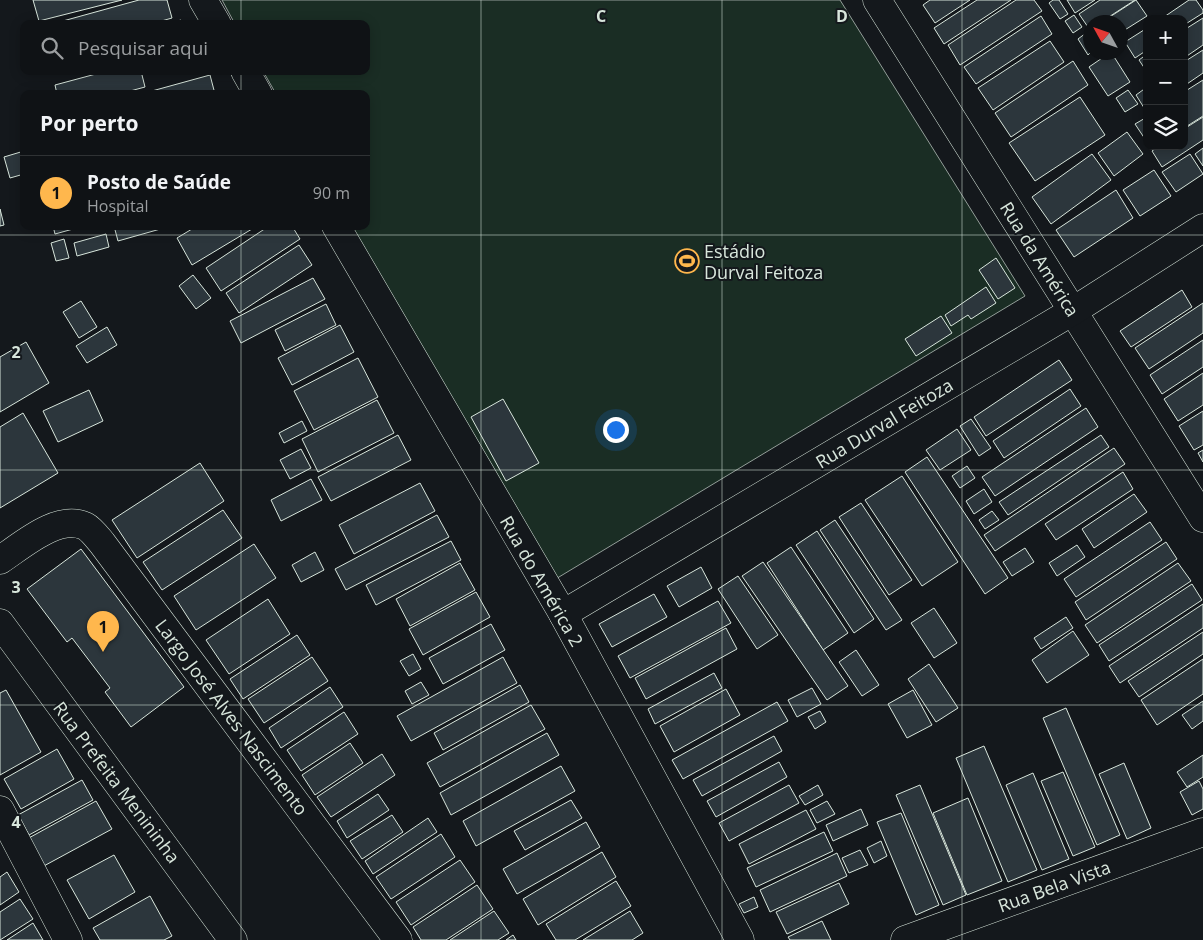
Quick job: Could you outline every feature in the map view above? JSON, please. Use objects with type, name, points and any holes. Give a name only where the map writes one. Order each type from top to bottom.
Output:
[{"type":"street","points":[[203,0],[215,20]]},
{"type":"street","name":"Rua da América","points":[[877,0],[1203,518]]},
{"type":"street","points":[[247,75],[256,90]]},
{"type":"street","name":"Rua Durval Feitoza","points":[[563,614],[1073,311],[1203,228]]},
{"type":"street","name":"Rua do América 2","points":[[338,230],[563,614],[740,940]]},
{"type":"street","name":"Largo José Alves Nascimento","points":[[0,560],[50,528],[72,522],[87,527],[102,543],[398,940]]},
{"type":"street","name":"Rua Prefeita Menininha","points":[[4,637],[234,940]]},
{"type":"street","points":[[0,810],[68,940]]},
{"type":"street","name":"Rua Bela Vista","points":[[905,940],[1203,832]]},
{"type":"green space","name":"Estádio Durval Feitoza","points":[[222,0],[840,0],[1025,296],[554,580],[353,230],[370,230],[370,90],[274,90],[265,75],[370,75],[370,20],[233,20]]},
{"type":"building","points":[[33,0],[122,0],[43,20],[39,20]]},
{"type":"building","points":[[139,0],[167,0],[172,18],[165,20],[66,20]]},
{"type":"building","points":[[930,0],[970,0],[935,23],[923,5]]},
{"type":"building","points":[[977,0],[1011,0],[944,44],[934,28]]},
{"type":"building","points":[[1016,0],[1034,0],[1042,11],[960,65],[948,45]]},
{"type":"building","points":[[1053,0],[1059,0],[1068,14],[1060,19],[1049,3]]},
{"type":"building","points":[[1067,0],[1095,0],[1075,13]]},
{"type":"building","points":[[1100,0],[1135,0],[1112,15],[1083,15],[1083,20],[1079,14]]},
{"type":"building","points":[[1136,0],[1146,15],[1143,15],[1143,19],[1128,28],[1128,15],[1113,15]]},
{"type":"building","points":[[1189,0],[1196,0],[1203,10],[1203,13],[1188,22],[1188,15],[1167,15]]},
{"type":"building","points":[[1074,15],[1082,27],[1073,33],[1065,21]]},
{"type":"building","points":[[1041,16],[1052,34],[976,84],[964,67]]},
{"type":"building","points":[[1203,18],[1203,45],[1188,55],[1188,27]]},
{"type":"building","points":[[1143,31],[1143,53],[1135,58],[1128,47],[1128,40]]},
{"type":"building","points":[[1083,35],[1083,47],[1078,39]]},
{"type":"building","points":[[1050,41],[1064,62],[993,110],[978,88]]},
{"type":"building","points":[[1203,50],[1203,73],[1188,83],[1188,60]]},
{"type":"building","points":[[1143,57],[1143,66],[1139,60]]},
{"type":"building","points":[[1099,60],[1116,60],[1130,82],[1108,96],[1089,67]]},
{"type":"building","points":[[1073,61],[1088,85],[1011,137],[995,113]]},
{"type":"building","points":[[92,75],[142,75],[145,87],[134,90],[56,90],[55,85]]},
{"type":"building","points":[[210,75],[214,90],[156,90]]},
{"type":"building","points":[[1203,80],[1203,116],[1188,125],[1188,105],[1188,89]]},
{"type":"building","points":[[1128,90],[1138,104],[1125,112],[1116,98]]},
{"type":"building","points":[[1143,90],[1143,106],[1136,95]]},
{"type":"building","points":[[1080,97],[1105,135],[1035,181],[1009,143]]},
{"type":"building","points":[[1203,117],[1203,140],[1188,150],[1188,126]]},
{"type":"building","points":[[1143,119],[1143,136],[1135,124]]},
{"type":"building","points":[[1127,132],[1143,154],[1114,176],[1098,153]]},
{"type":"building","points":[[1203,148],[1203,166],[1195,154]]},
{"type":"building","points":[[1153,150],[1188,150],[1162,167],[1152,151]]},
{"type":"building","points":[[20,152],[20,175],[10,178],[4,157]]},
{"type":"building","points":[[1092,154],[1111,180],[1051,224],[1032,197]]},
{"type":"building","points":[[1190,154],[1203,174],[1176,192],[1162,172]]},
{"type":"building","points":[[1154,170],[1171,196],[1140,216],[1123,190]]},
{"type":"building","points":[[1116,190],[1133,218],[1074,257],[1056,230]]},
{"type":"building","points":[[0,209],[4,225],[0,226]]},
{"type":"building","points":[[54,230],[70,230],[55,234]]},
{"type":"building","points":[[115,230],[157,230],[118,241]]},
{"type":"building","points":[[190,230],[250,230],[192,265],[177,238]]},
{"type":"building","points":[[263,230],[294,230],[300,239],[221,291],[206,268]]},
{"type":"building","points":[[106,234],[109,247],[77,256],[74,243]]},
{"type":"building","points":[[64,239],[69,258],[56,261],[51,243]]},
{"type":"building","points":[[299,245],[312,265],[239,313],[226,293]]},
{"type":"building","points":[[996,258],[1015,288],[998,299],[979,270]]},
{"type":"building","points":[[193,275],[211,298],[196,309],[179,286]]},
{"type":"building","points":[[313,278],[325,299],[241,343],[230,321]]},
{"type":"building","points":[[986,287],[996,303],[971,319],[968,315],[951,326],[945,315]]},
{"type":"building","points":[[1182,290],[1192,307],[1131,347],[1120,331]]},
{"type":"building","points":[[81,301],[97,327],[79,338],[63,312]]},
{"type":"building","points":[[1203,303],[1203,333],[1149,369],[1135,348]]},
{"type":"building","points":[[326,304],[336,325],[285,351],[275,330]]},
{"type":"building","points":[[941,316],[952,333],[916,356],[905,339]]},
{"type":"building","points":[[340,325],[354,352],[292,385],[278,358]]},
{"type":"building","points":[[107,327],[117,345],[87,363],[76,346]]},
{"type":"building","points":[[1203,340],[1203,367],[1162,394],[1150,375]]},
{"type":"building","points":[[26,342],[49,383],[0,412],[0,357]]},
{"type":"building","points":[[358,358],[378,397],[314,430],[294,391]]},
{"type":"building","points":[[1059,360],[1072,380],[986,436],[974,417]]},
{"type":"building","points":[[1203,373],[1203,405],[1178,421],[1164,399]]},
{"type":"building","points":[[1070,389],[1081,406],[1004,458],[993,441]]},
{"type":"building","points":[[89,390],[103,421],[58,442],[43,411]]},
{"type":"building","points":[[503,399],[539,463],[506,481],[471,417]]},
{"type":"building","points":[[377,400],[394,433],[318,472],[302,439]]},
{"type":"building","points":[[1086,408],[1098,427],[995,496],[982,477]]},
{"type":"building","points":[[1203,411],[1203,445],[1194,450],[1179,426]]},
{"type":"building","points":[[23,413],[58,473],[0,508],[0,427]]},
{"type":"building","points":[[971,419],[991,448],[979,456],[960,426]]},
{"type":"building","points":[[302,421],[307,431],[284,443],[279,433]]},
{"type":"building","points":[[957,429],[971,450],[940,470],[926,450]]},
{"type":"building","points":[[398,435],[411,460],[331,501],[318,477]]},
{"type":"building","points":[[1101,435],[1109,447],[1008,515],[999,502]]},
{"type":"building","points":[[1114,448],[1125,464],[995,551],[984,535]]},
{"type":"building","points":[[301,449],[311,468],[290,479],[280,460]]},
{"type":"building","points":[[1203,450],[1203,462],[1198,453]]},
{"type":"building","points":[[927,457],[1008,578],[985,594],[905,472]]},
{"type":"building","points":[[200,463],[224,501],[137,558],[112,520]]},
{"type":"building","points":[[967,466],[975,478],[960,488],[952,476]]},
{"type":"building","points":[[1123,472],[1133,489],[1056,540],[1045,524]]},
{"type":"building","points":[[902,476],[958,562],[922,586],[865,500]]},
{"type":"building","points":[[311,479],[322,500],[281,521],[271,500]]},
{"type":"building","points":[[420,483],[435,511],[354,554],[339,525]]},
{"type":"building","points":[[984,489],[992,502],[974,514],[966,501]]},
{"type":"building","points":[[1134,494],[1147,512],[1094,548],[1082,529]]},
{"type":"building","points":[[861,503],[912,580],[889,595],[839,517]]},
{"type":"building","points":[[223,510],[242,538],[162,590],[143,562]]},
{"type":"building","points":[[992,511],[999,520],[985,529],[979,520]]},
{"type":"building","points":[[437,515],[449,537],[346,590],[335,569]]},
{"type":"building","points":[[835,520],[902,620],[886,630],[820,530]]},
{"type":"building","points":[[1150,522],[1162,540],[1076,597],[1064,579]]},
{"type":"building","points":[[817,531],[874,619],[854,633],[796,545]]},
{"type":"building","points":[[451,541],[461,560],[376,605],[366,585]]},
{"type":"building","points":[[1166,542],[1177,559],[1086,620],[1075,602]]},
{"type":"building","points":[[254,544],[276,578],[196,630],[174,596]]},
{"type":"building","points":[[1077,545],[1085,557],[1057,576],[1049,563]]},
{"type":"building","points":[[791,547],[848,633],[823,650],[767,563]]},
{"type":"building","points":[[1025,548],[1034,562],[1012,576],[1003,562]]},
{"type":"building","points":[[81,549],[184,687],[131,727],[105,692],[110,688],[72,638],[67,642],[27,589]]},
{"type":"building","points":[[315,552],[324,570],[301,582],[292,565]]},
{"type":"building","points":[[763,562],[848,686],[827,700],[742,576]]},
{"type":"building","points":[[460,563],[475,590],[410,626],[396,599]]},
{"type":"building","points":[[1178,563],[1191,581],[1097,643],[1085,625]]},
{"type":"building","points":[[701,567],[712,588],[679,607],[667,586]]},
{"type":"building","points":[[738,576],[778,635],[757,649],[718,589]]},
{"type":"building","points":[[1192,584],[1202,600],[1109,661],[1099,645]]},
{"type":"building","points":[[476,592],[490,617],[423,655],[409,629]]},
{"type":"building","points":[[654,594],[667,617],[612,647],[599,624]]},
{"type":"building","points":[[268,599],[290,634],[229,674],[206,640]]},
{"type":"building","points":[[718,601],[731,623],[630,678],[618,656]]},
{"type":"building","points":[[1203,604],[1203,628],[1120,683],[1109,666]]},
{"type":"building","points":[[934,608],[957,643],[934,658],[911,623]]},
{"type":"building","points":[[1066,617],[1073,628],[1041,649],[1034,638]]},
{"type":"building","points":[[491,624],[505,650],[443,684],[429,658]]},
{"type":"building","points":[[726,628],[737,649],[646,699],[635,678]]},
{"type":"building","points":[[1073,631],[1089,655],[1047,683],[1032,660]]},
{"type":"building","points":[[1203,632],[1203,654],[1139,697],[1128,681]]},
{"type":"building","points":[[297,635],[310,655],[243,699],[230,679]]},
{"type":"building","points":[[856,650],[879,685],[862,696],[839,662]]},
{"type":"building","points":[[413,654],[421,669],[409,676],[400,661]]},
{"type":"building","points":[[312,657],[328,681],[264,723],[248,699]]},
{"type":"building","points":[[503,657],[517,683],[411,741],[397,716]]},
{"type":"building","points":[[1203,659],[1203,694],[1157,725],[1141,700]]},
{"type":"building","points":[[929,664],[958,708],[936,722],[908,679]]},
{"type":"building","points":[[714,673],[722,688],[655,724],[648,709]]},
{"type":"building","points":[[421,682],[429,695],[412,704],[405,691]]},
{"type":"building","points":[[520,685],[529,702],[443,750],[434,733]]},
{"type":"building","points":[[330,687],[343,707],[281,748],[269,728]]},
{"type":"building","points":[[812,688],[821,704],[797,717],[788,700]]},
{"type":"building","points":[[726,689],[740,715],[674,752],[660,726]]},
{"type":"building","points":[[6,690],[41,752],[0,775],[0,693]]},
{"type":"building","points":[[913,690],[932,725],[907,738],[888,704]]},
{"type":"building","points":[[1203,701],[1203,721],[1192,729],[1182,715]]},
{"type":"building","points":[[777,702],[788,721],[683,779],[672,760]]},
{"type":"building","points":[[531,705],[545,729],[440,787],[427,763]]},
{"type":"building","points":[[1066,708],[1120,835],[1097,845],[1043,718]]},
{"type":"building","points":[[820,711],[826,722],[815,729],[808,717]]},
{"type":"building","points":[[344,712],[358,734],[301,771],[287,750]]},
{"type":"building","points":[[547,733],[559,755],[451,815],[440,793]]},
{"type":"building","points":[[774,736],[782,751],[702,796],[693,780]]},
{"type":"building","points":[[350,743],[363,763],[315,795],[302,775]]},
{"type":"building","points":[[984,746],[1037,870],[1008,882],[956,758]]},
{"type":"building","points":[[57,749],[74,779],[21,809],[4,779]]},
{"type":"building","points":[[382,754],[395,775],[331,817],[317,797]]},
{"type":"building","points":[[1203,755],[1203,777],[1187,787],[1177,772]]},
{"type":"building","points":[[779,762],[787,777],[716,817],[707,801]]},
{"type":"building","points":[[1124,763],[1151,828],[1127,839],[1099,774]]},
{"type":"building","points":[[561,766],[575,791],[476,846],[463,821]]},
{"type":"building","points":[[1063,772],[1095,847],[1073,856],[1041,781]]},
{"type":"building","points":[[1033,773],[1069,859],[1042,870],[1006,785]]},
{"type":"building","points":[[82,780],[93,800],[29,835],[18,815]]},
{"type":"building","points":[[1199,781],[1203,789],[1203,809],[1192,815],[1180,792]]},
{"type":"building","points":[[789,785],[799,803],[729,841],[719,823]]},
{"type":"building","points":[[818,785],[823,795],[805,805],[799,796]]},
{"type":"building","points":[[920,785],[966,895],[943,905],[896,795]]},
{"type":"building","points":[[378,794],[389,810],[347,838],[337,821]]},
{"type":"building","points":[[968,798],[1002,881],[967,895],[933,813]]},
{"type":"building","points":[[571,800],[582,818],[525,850],[514,831]]},
{"type":"building","points":[[96,801],[112,829],[42,867],[27,839]]},
{"type":"building","points":[[827,801],[835,814],[817,823],[810,810]]},
{"type":"building","points":[[861,809],[868,825],[833,841],[826,825]]},
{"type":"building","points":[[806,810],[816,829],[749,864],[739,844]]},
{"type":"building","points":[[901,813],[939,905],[916,915],[877,822]]},
{"type":"building","points":[[392,815],[403,832],[362,859],[350,841]]},
{"type":"building","points":[[428,818],[437,832],[373,874],[365,861]]},
{"type":"building","points":[[586,822],[600,847],[517,894],[503,869]]},
{"type":"building","points":[[824,832],[833,851],[756,887],[747,868]]},
{"type":"building","points":[[441,834],[455,857],[391,899],[376,877]]},
{"type":"building","points":[[881,841],[887,856],[874,863],[867,848]]},
{"type":"building","points":[[860,850],[868,865],[849,873],[842,858]]},
{"type":"building","points":[[602,852],[616,877],[538,925],[523,899]]},
{"type":"building","points":[[837,853],[847,876],[770,912],[760,890]]},
{"type":"building","points":[[114,855],[135,892],[89,919],[67,880]]},
{"type":"building","points":[[460,860],[475,882],[411,925],[396,902]]},
{"type":"building","points":[[7,872],[19,892],[0,905],[0,877]]},
{"type":"building","points":[[616,881],[631,906],[575,940],[556,940],[546,924]]},
{"type":"building","points":[[839,883],[849,904],[787,934],[776,912]]},
{"type":"building","points":[[477,885],[493,909],[446,940],[421,940],[413,927]]},
{"type":"building","points":[[150,896],[172,936],[164,940],[100,940],[93,928]]},
{"type":"building","points":[[754,897],[758,907],[744,913],[739,904]]},
{"type":"building","points":[[20,899],[33,919],[0,940],[0,912]]},
{"type":"building","points":[[494,911],[509,933],[498,940],[450,940]]},
{"type":"building","points":[[630,911],[643,933],[632,940],[583,940]]},
{"type":"building","points":[[822,921],[831,940],[790,940],[788,937]]},
{"type":"building","points":[[33,923],[43,940],[7,940]]},
{"type":"building","points":[[513,935],[516,940],[506,940]]},
{"type":"place","name":"Estádio Durval Feitoza","points":[[687,261]]},
{"type":"place","name":"Posto de Saúde","points":[[103,652]]}]
